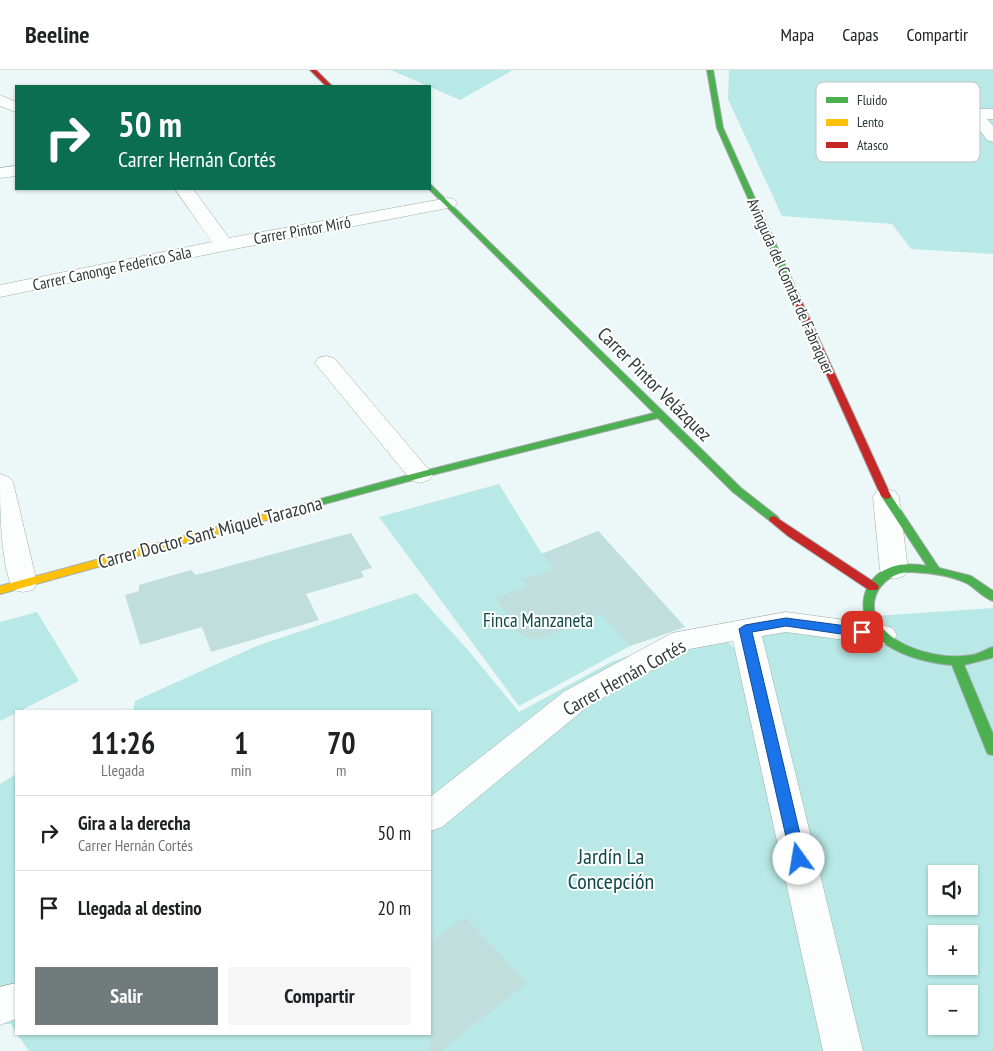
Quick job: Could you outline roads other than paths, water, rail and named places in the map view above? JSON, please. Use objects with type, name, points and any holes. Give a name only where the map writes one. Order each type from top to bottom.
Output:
[{"type":"street","points":[[313,70],[328,85]]},
{"type":"street","name":"Avinguda del Comtat de Fabraquer","points":[[710,70],[720,128],[886,497],[935,570]]},
{"type":"street","points":[[0,100],[15,107]]},
{"type":"street","points":[[980,114],[993,114]]},
{"type":"street","points":[[980,119],[993,137]]},
{"type":"street","points":[[0,173],[15,171]]},
{"type":"street","name":"Carrer Pintor Velázquez","points":[[431,187],[737,490],[792,534],[873,587]]},
{"type":"street","points":[[185,190],[224,245]]},
{"type":"street","name":"Carrer Pintor Miró","points":[[224,245],[448,204]]},
{"type":"street","name":"Carrer Canonge Federico Sala","points":[[0,291],[224,245]]},
{"type":"street","points":[[326,363],[420,475]]},
{"type":"street","name":"Carrer Doctor Sant Miquel Tarazona","points":[[12,586],[420,475],[661,414]]},
{"type":"street","points":[[0,482],[12,586]]},
{"type":"street","name":"Avinguda del Comtat de Fabraquer","points":[[886,497],[894,570]]},
{"type":"street","points":[[993,597],[976,582],[960,575],[913,568],[894,570],[882,577],[873,587],[867,601],[870,617],[882,635],[916,654],[957,662],[988,655],[993,652]]},
{"type":"street","name":"Carrer Hernán Cortés","points":[[431,816],[576,699],[682,640],[786,622],[882,635]]},
{"type":"street","points":[[745,629],[843,1051]]},
{"type":"street","points":[[957,662],[993,750]]},
{"type":"street","points":[[0,1006],[15,1001]]},
{"type":"park label","name":"Finca Manzaneta","points":[[538,620]]},
{"type":"park label","name":"Jardín La Concepción","points":[[611,868]]}]
